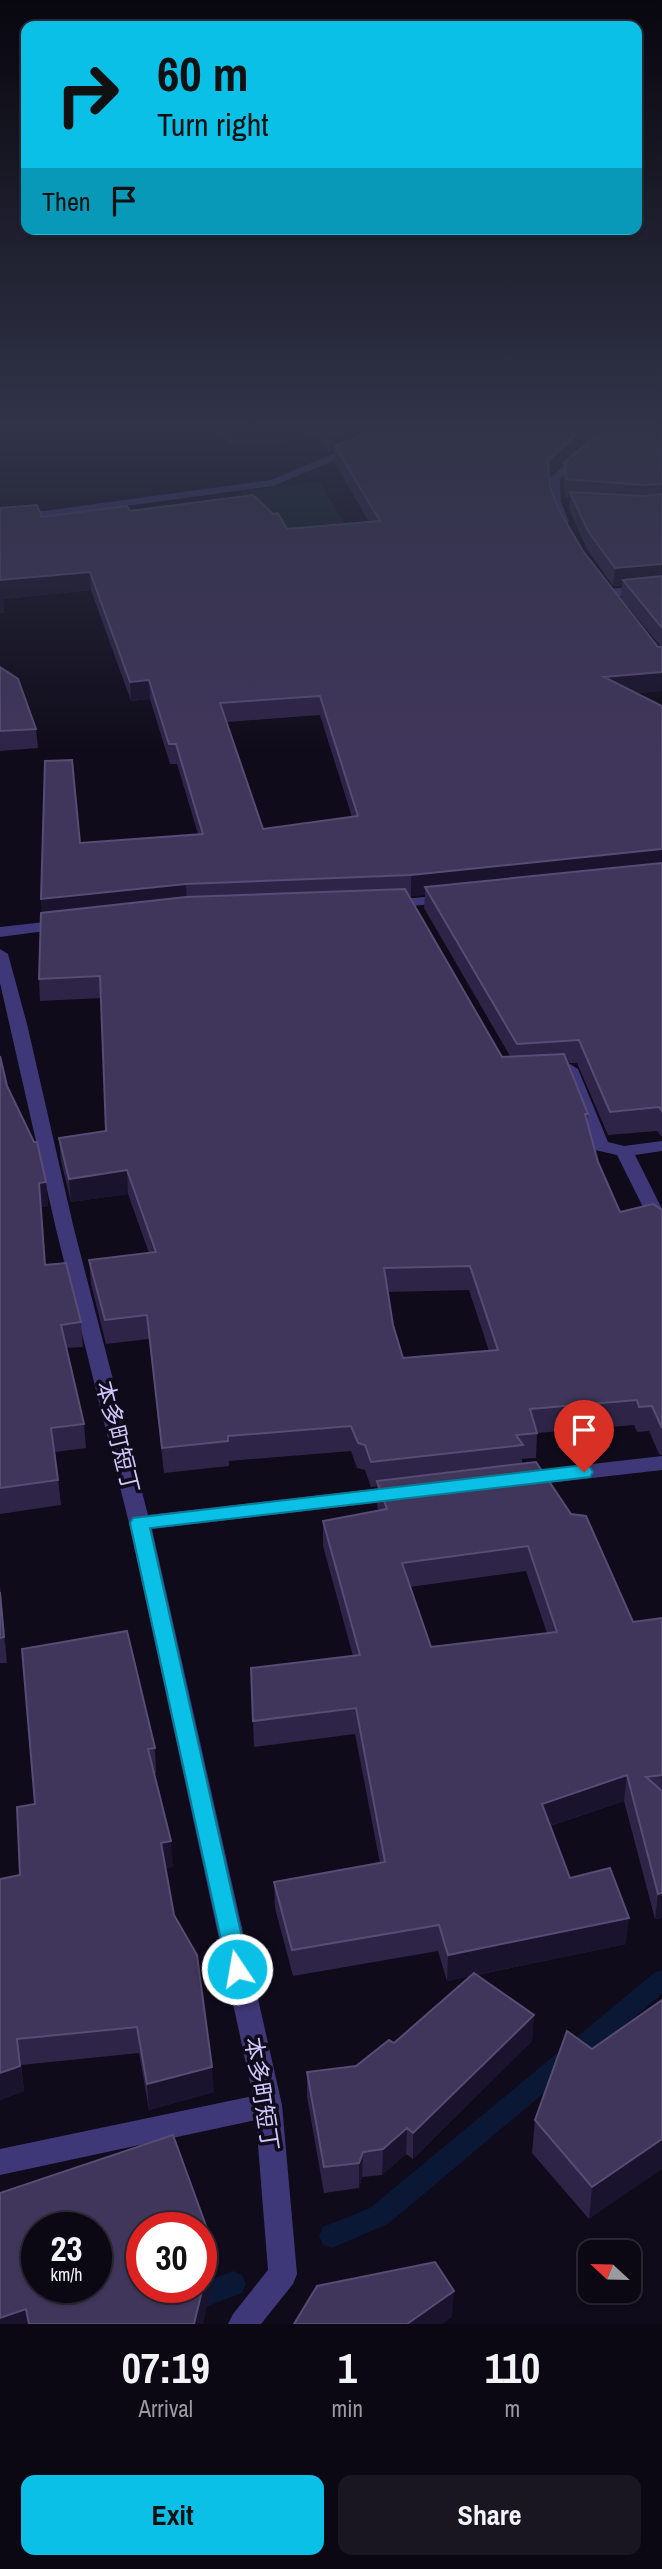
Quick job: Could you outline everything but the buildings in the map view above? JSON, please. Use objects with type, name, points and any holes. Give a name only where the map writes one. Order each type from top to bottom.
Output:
[{"type":"street","points":[[610,593],[662,588]]},
{"type":"street","points":[[372,905],[414,909],[465,897]]},
{"type":"street","points":[[0,932],[80,923]]},
{"type":"street","name":"本多町短丁","points":[[0,954],[139,1523],[268,2105],[283,2274],[243,2324]]},
{"type":"street","points":[[533,1072],[570,1069],[601,1146],[624,1151],[662,1146]]},
{"type":"street","points":[[624,1151],[662,1227]]},
{"type":"street","points":[[505,1481],[662,1463]]},
{"type":"street","points":[[139,1523],[426,1490]]},
{"type":"street","points":[[0,2162],[268,2105]]},
{"type":"green space","points":[[284,533],[350,533],[353,538],[295,544]]},
{"type":"waterway","points":[[332,2236],[379,2216],[662,1980]]},
{"type":"waterway","points":[[217,2290],[233,2284]]},
{"type":"route","points":[[237,1969],[139,1523],[584,1472]]}]
